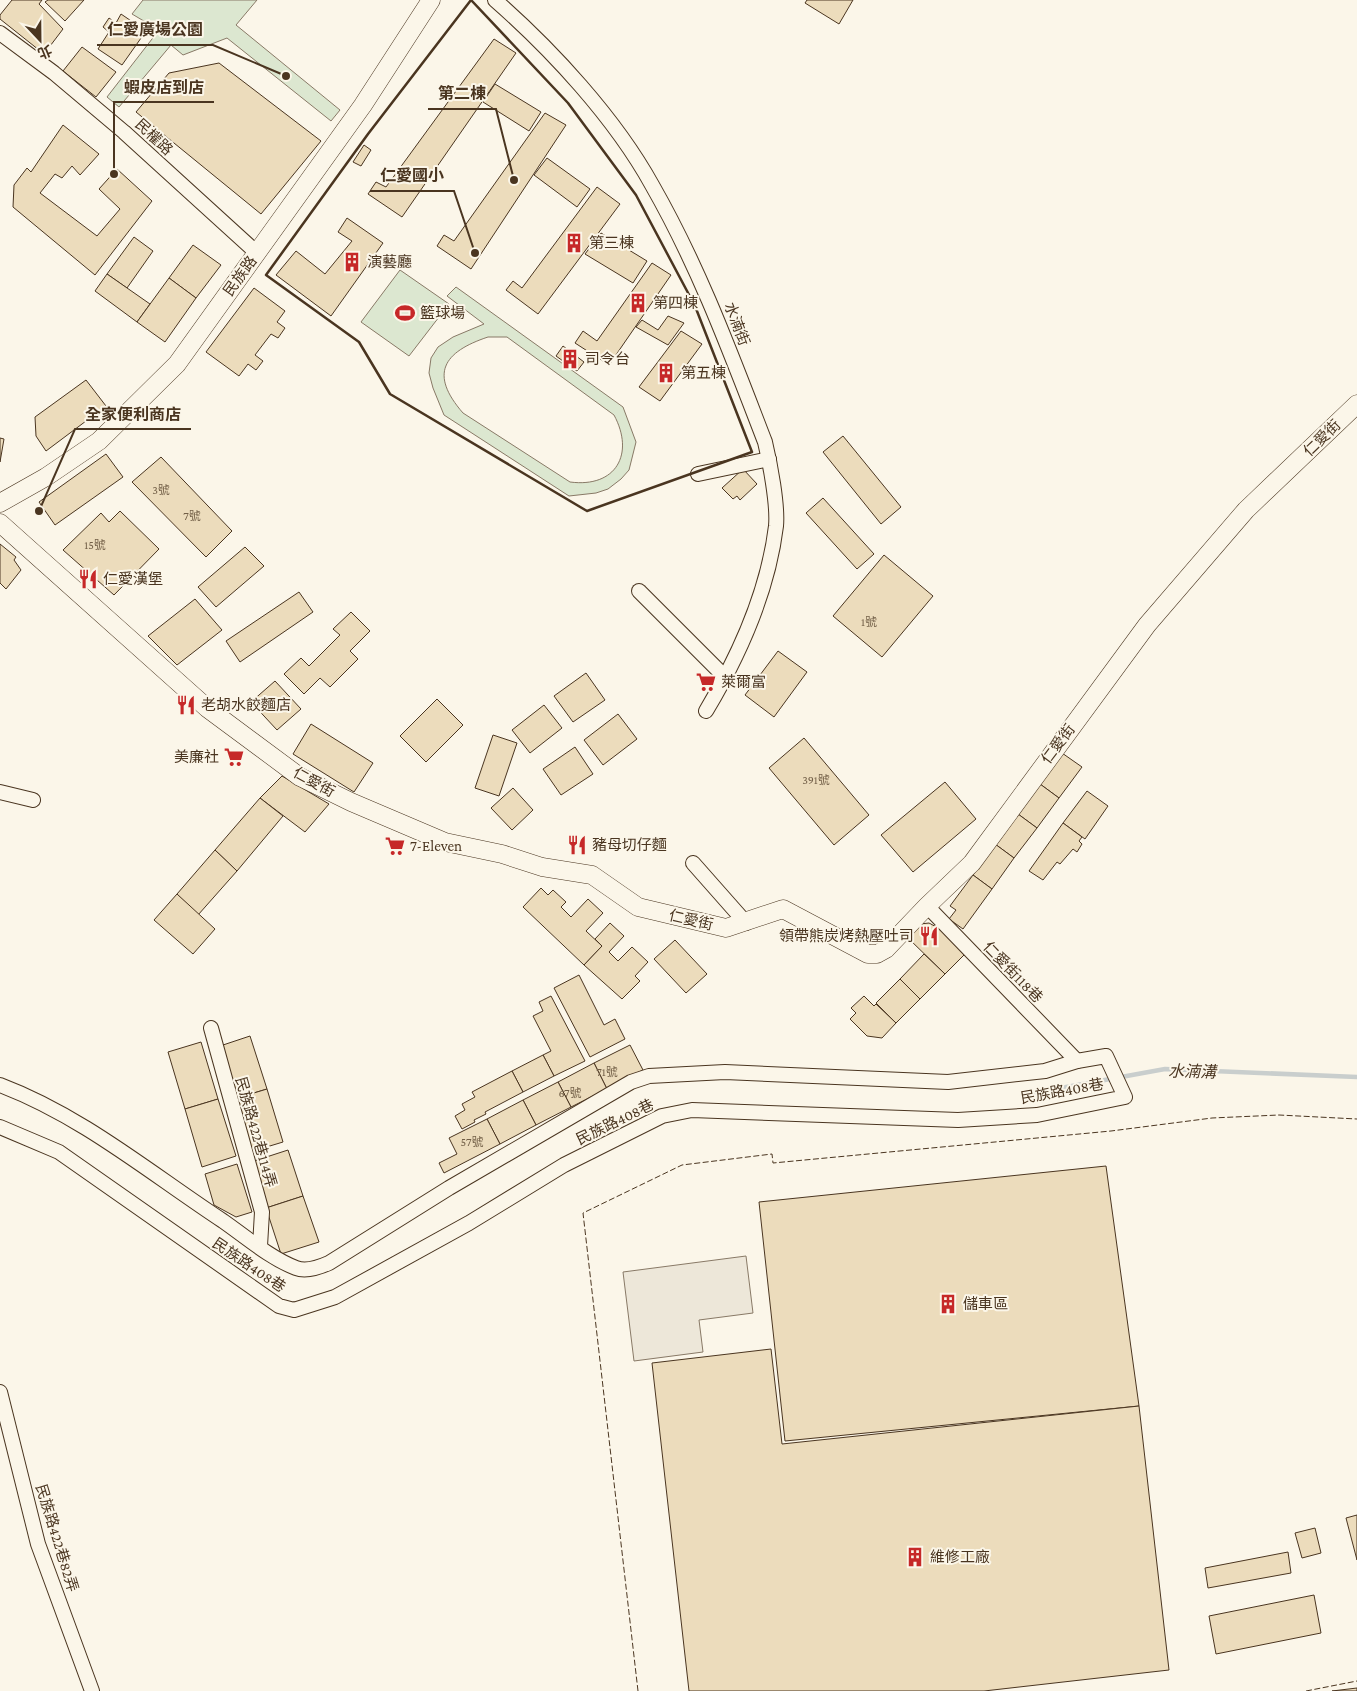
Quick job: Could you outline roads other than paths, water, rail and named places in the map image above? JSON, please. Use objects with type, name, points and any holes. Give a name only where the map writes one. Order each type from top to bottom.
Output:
[{"type":"street","name":"民族路","points":[[0,504],[46,477],[99,441],[177,364],[363,105],[430,0]]},
{"type":"street","name":"水湳街","points":[[495,0],[533,33],[585,92],[626,144],[652,184],[710,299],[765,442],[769,459],[776,524],[759,603],[726,678],[706,711]]},
{"type":"street","name":"民權路","points":[[0,33],[54,73],[124,132],[257,253]]},
{"type":"street","name":"仁愛街","points":[[0,523],[207,708],[300,777],[351,802],[445,842],[502,854],[542,867],[592,876],[638,907],[726,928],[746,923],[782,909],[868,954],[877,954],[886,949],[926,906],[972,863],[1147,625],[1246,510],[1357,404]]},
{"type":"street","points":[[698,474],[769,459]]},
{"type":"street","points":[[639,591],[726,678]]},
{"type":"street","points":[[0,792],[33,800]]},
{"type":"street","points":[[693,863],[746,923]]},
{"type":"street","name":"仁愛街118巷","points":[[926,906],[1077,1060]]},
{"type":"street","name":"民族路422巷114弄","points":[[211,1028],[262,1212],[260,1246]]},
{"type":"street","name":"民族路408巷","points":[[0,1085],[33,1097],[68,1116],[260,1246],[298,1269],[317,1268],[330,1264],[465,1178],[631,1082],[649,1076],[725,1072],[948,1082],[1045,1071],[1077,1060],[1106,1056],[1125,1097],[1037,1114],[958,1120],[692,1110],[662,1116],[564,1165],[469,1223],[334,1297],[294,1310],[279,1306],[59,1152],[0,1127]]},
{"type":"street","name":"民族路422巷82弄","points":[[0,1392],[38,1544],[92,1691]]},
{"type":"waterway","name":"水湳溝","points":[[1028,1094],[1165,1069],[1357,1077]]},
{"type":"place","name":"仁愛廣場公園","points":[[286,76]]},
{"type":"place","name":"蝦皮店到店","points":[[114,174]]},
{"type":"place","name":"第二棟","points":[[514,180]]},
{"type":"place","name":"第三棟","points":[[574,243]]},
{"type":"place","name":"仁愛國小","points":[[475,253]]},
{"type":"place","name":"演藝廳","points":[[352,262]]},
{"type":"place","name":"第四棟","points":[[638,303]]},
{"type":"place","name":"籃球場","points":[[405,313]]},
{"type":"place","name":"司令台","points":[[570,359]]},
{"type":"place","name":"第五棟","points":[[666,373]]},
{"type":"place","name":"全家便利商店","points":[[39,511]]},
{"type":"place","name":"仁愛漢堡","points":[[88,579]]},
{"type":"place","name":"萊爾富","points":[[706,682]]},
{"type":"place","name":"老胡水餃麵店","points":[[186,705]]},
{"type":"place","name":"美廉社","points":[[234,757]]},
{"type":"place","name":"豬母切仔麵","points":[[577,845]]},
{"type":"place","name":"7-Eleven","points":[[395,846]]},
{"type":"place","name":"領帶熊炭烤熱壓吐司","points":[[929,936]]},
{"type":"place","name":"儲車區","points":[[948,1304]]},
{"type":"place","name":"維修工廠","points":[[915,1557]]}]
